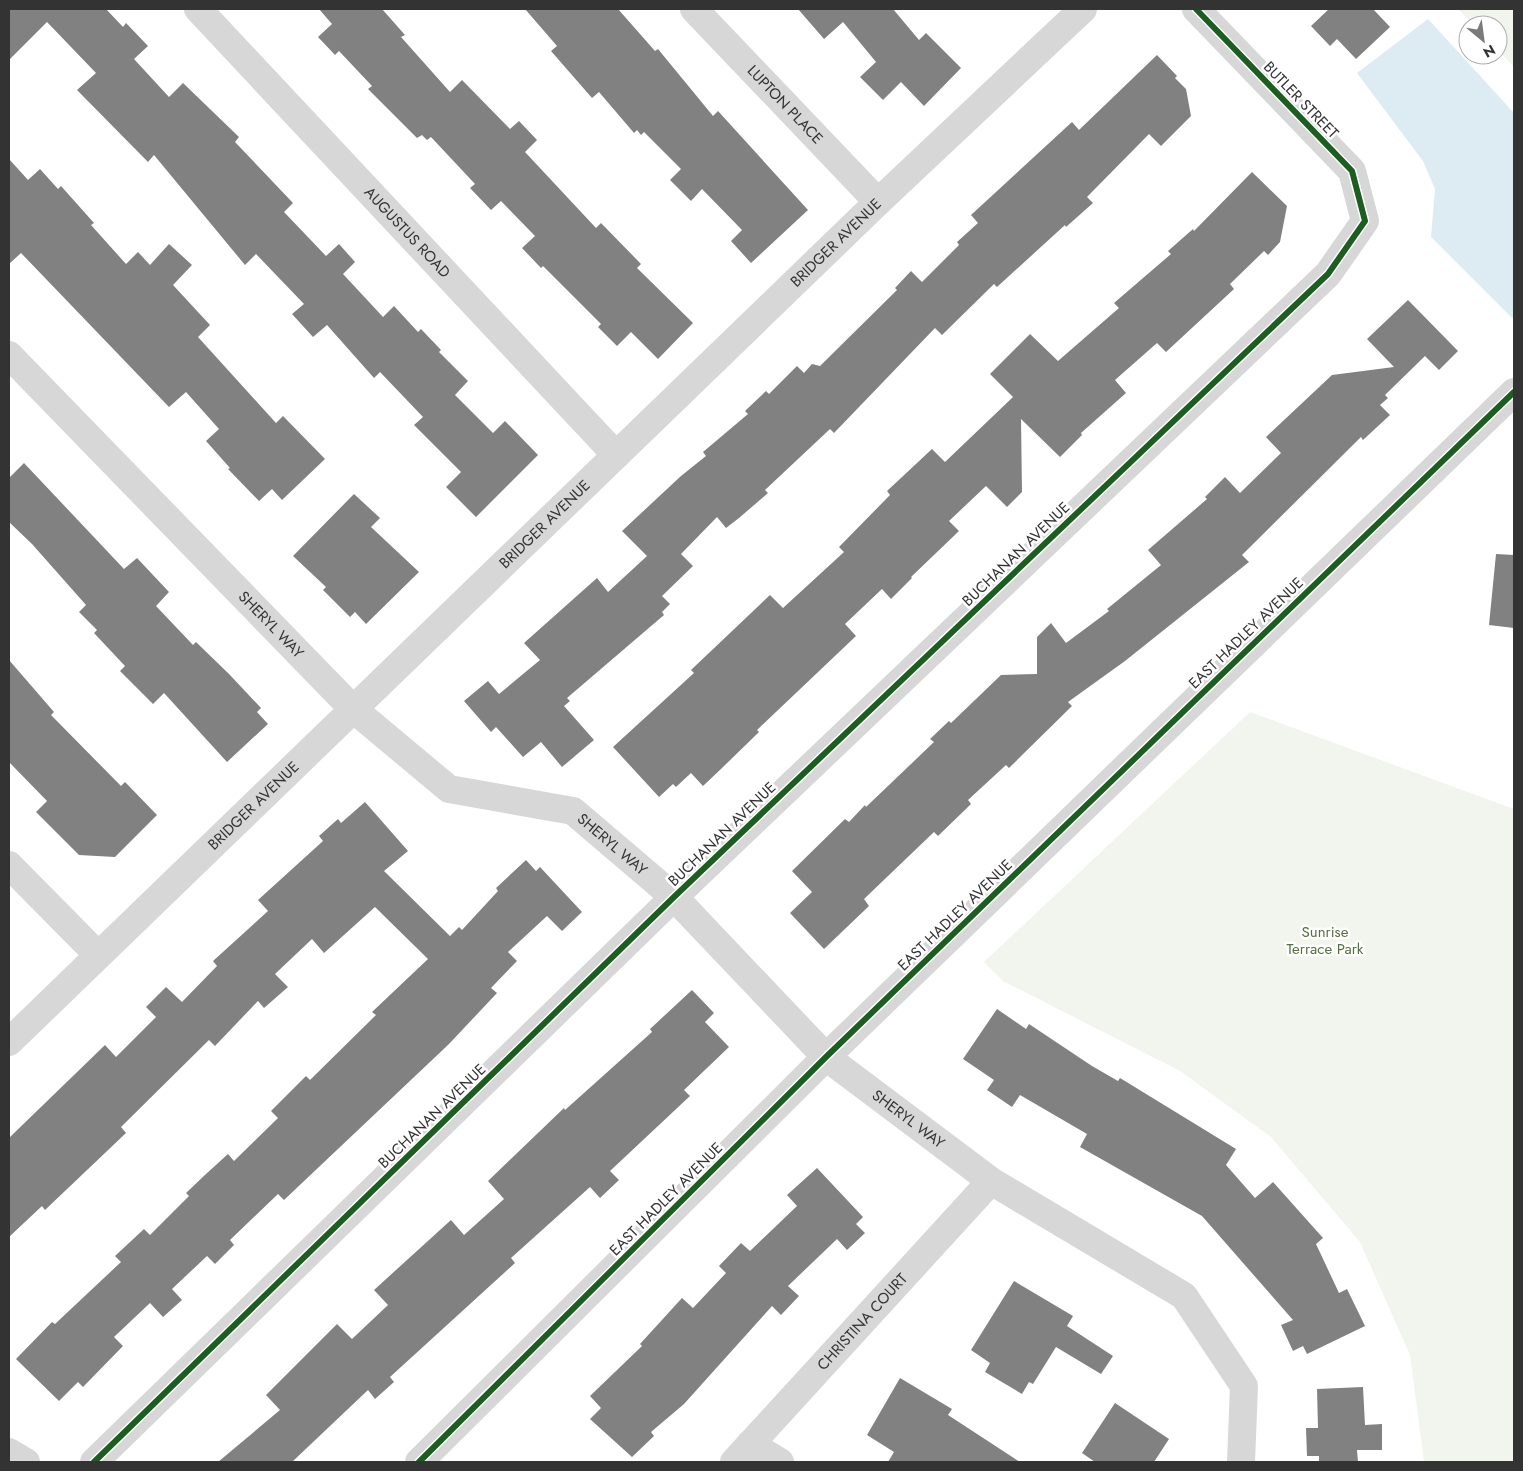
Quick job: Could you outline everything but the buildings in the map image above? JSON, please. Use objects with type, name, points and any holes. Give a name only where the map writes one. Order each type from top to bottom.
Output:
[{"type":"street","name":"AUGUSTUS ROAD","points":[[198,9],[616,455]]},
{"type":"street","name":"LUPTON PLACE","points":[[694,9],[878,202]]},
{"type":"street","name":"BRIDGER AVENUE","points":[[9,1042],[352,708],[878,202],[1083,9]]},
{"type":"street","name":"BUTLER STREET","points":[[1196,9],[1352,171],[1365,221]]},
{"type":"street","name":"BUCHANAN AVENUE","points":[[94,1462],[674,898],[1328,274],[1365,221]]},
{"type":"street","name":"SHERYL WAY","points":[[9,355],[352,708],[448,789],[573,810],[674,898],[826,1057],[991,1181],[1184,1296],[1244,1386],[1241,1462]]},
{"type":"street","name":"EAST HADLEY AVENUE","points":[[419,1462],[826,1057],[1514,392]]},
{"type":"street","points":[[9,865],[98,955]]},
{"type":"street","name":"CHRISTINA COURT","points":[[742,1453],[991,1181]]},
{"type":"street","points":[[9,1452],[26,1462]]},
{"type":"street","points":[[742,1453],[780,1462]]},
{"type":"green space","points":[[1458,9],[1514,9],[1514,67],[1508,61],[1508,15],[1464,15]]},
{"type":"green space","name":"Sunrise Terrace Park","points":[[1250,712],[1514,809],[1514,1462],[1424,1462],[1410,1355],[1360,1242],[1271,1137],[1180,1071],[1003,981],[984,962]]},
{"type":"shaded area","points":[[1428,19],[1458,52],[1458,65],[1470,65],[1514,113],[1514,316],[1512,318],[1431,237],[1435,189],[1423,161],[1357,73]]},
{"type":"cycle path","points":[[94,1462],[674,897],[1328,274],[1365,221],[1352,171],[1196,9]]},
{"type":"cycle path","points":[[419,1462],[826,1057],[1514,392]]}]
